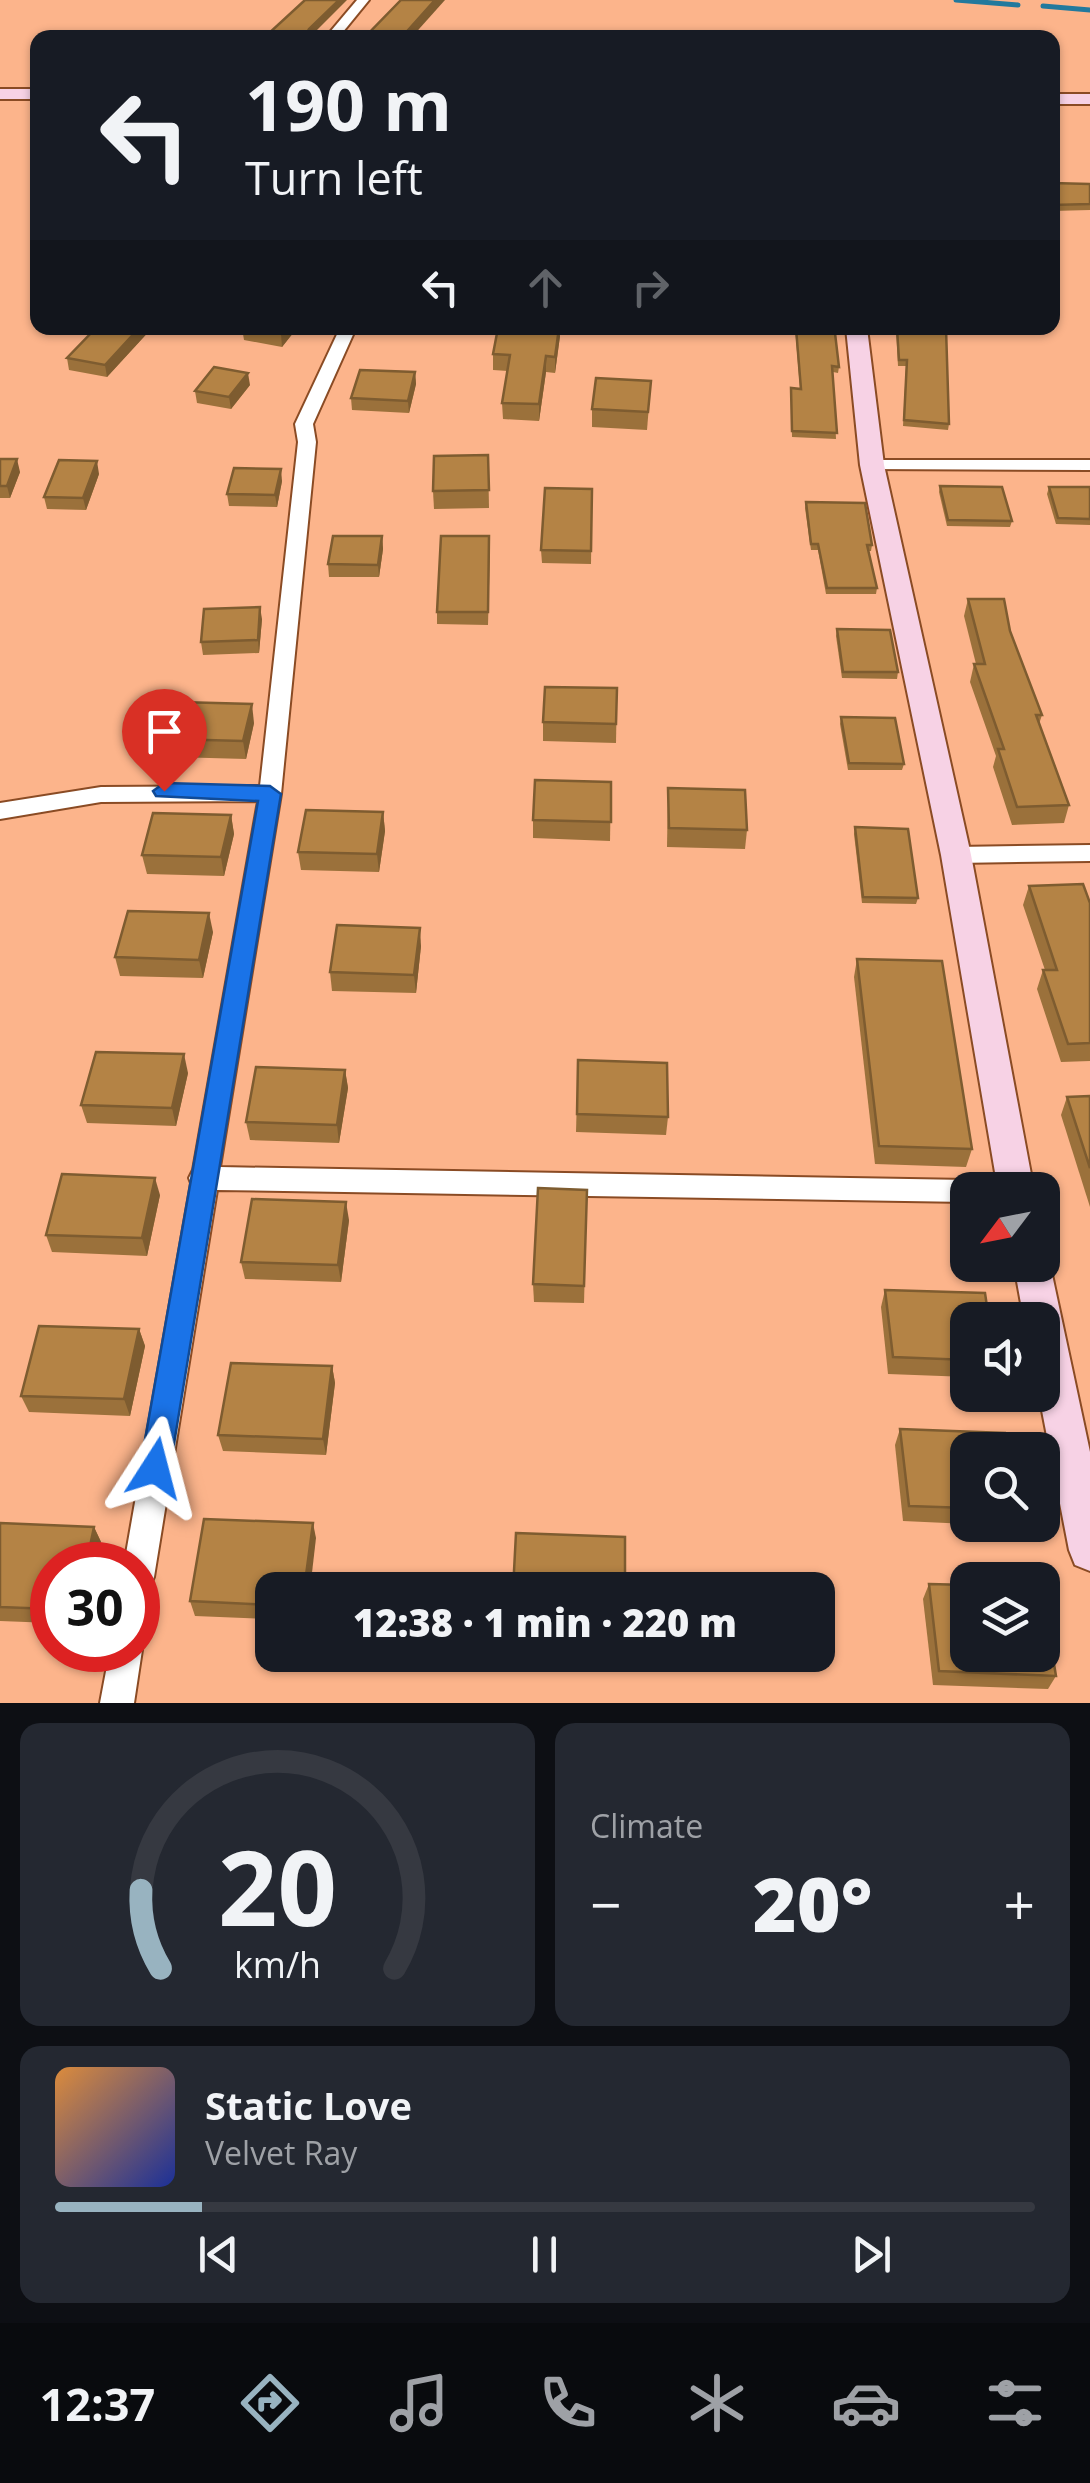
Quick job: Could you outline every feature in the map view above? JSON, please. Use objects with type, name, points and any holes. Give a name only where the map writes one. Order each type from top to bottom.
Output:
[{"type":"street","points":[[338,30],[362,0]]},
{"type":"street","points":[[0,94],[30,94]]},
{"type":"street","points":[[1060,99],[1090,99]]},
{"type":"street","points":[[144,1542],[202,1178],[270,794],[306,442],[304,424],[345,335]]},
{"type":"street","points":[[857,335],[872,466],[956,854],[1013,1172]]},
{"type":"street","points":[[872,466],[1090,465]]},
{"type":"street","points":[[0,810],[58,796],[164,791],[270,794]]},
{"type":"street","points":[[956,854],[1090,852]]},
{"type":"street","points":[[202,1178],[950,1191]]},
{"type":"street","points":[[1035,1282],[1090,1550]]},
{"type":"street","points":[[117,1703],[122,1672]]},
{"type":"building","points":[[305,0],[339,0],[308,30],[272,30]]},
{"type":"building","points":[[401,0],[435,0],[408,30],[372,30]]},
{"type":"building","points":[[1060,183],[1090,184],[1090,204],[1060,205]]},
{"type":"building","points":[[89,335],[133,335],[105,365],[67,358]]},
{"type":"building","points":[[497,335],[558,335],[555,357],[546,356],[539,404],[502,403],[510,355],[493,354]]},
{"type":"building","points":[[797,335],[835,335],[839,367],[832,366],[837,433],[792,431],[791,388],[801,389]]},
{"type":"building","points":[[897,335],[946,335],[949,424],[904,420],[907,360],[899,360]]},
{"type":"building","points":[[214,367],[248,373],[229,397],[195,391]]},
{"type":"building","points":[[360,370],[415,372],[408,401],[351,398]]},
{"type":"building","points":[[596,378],[651,381],[648,412],[592,409]]},
{"type":"building","points":[[488,455],[489,490],[433,491],[434,456]]},
{"type":"building","points":[[0,459],[17,459],[7,486],[0,486]]},
{"type":"building","points":[[59,460],[97,461],[83,498],[44,497]]},
{"type":"building","points":[[234,468],[281,469],[275,495],[227,494]]},
{"type":"building","points":[[940,486],[1002,487],[1012,521],[948,520]]},
{"type":"building","points":[[1049,487],[1090,487],[1090,519],[1058,518]]},
{"type":"building","points":[[545,488],[592,489],[591,551],[541,550]]},
{"type":"building","points":[[806,502],[865,503],[872,545],[867,545],[877,588],[827,588],[818,544],[811,544]]},
{"type":"building","points":[[333,536],[382,536],[378,565],[328,564]]},
{"type":"building","points":[[441,536],[489,536],[488,612],[437,612]]},
{"type":"building","points":[[968,599],[1004,599],[1010,631],[1042,715],[1036,715],[1069,805],[1017,807],[998,749],[1004,749],[974,664],[985,664]]},
{"type":"building","points":[[260,607],[258,640],[201,642],[204,609]]},
{"type":"building","points":[[837,629],[890,630],[898,672],[843,672]]},
{"type":"building","points":[[545,687],[617,688],[616,724],[543,722]]},
{"type":"building","points":[[179,702],[252,704],[243,741],[169,739]]},
{"type":"building","points":[[841,717],[895,718],[904,764],[849,763]]},
{"type":"building","points":[[535,780],[611,782],[611,822],[533,820]]},
{"type":"building","points":[[668,788],[745,790],[747,830],[669,828]]},
{"type":"building","points":[[306,810],[383,812],[377,854],[298,852]]},
{"type":"building","points":[[153,813],[231,815],[221,857],[142,855]]},
{"type":"building","points":[[855,827],[908,829],[918,898],[863,897]]},
{"type":"building","points":[[1083,884],[1090,903],[1090,1043],[1068,1044],[1043,970],[1057,970],[1029,886]]},
{"type":"building","points":[[128,911],[209,913],[199,960],[115,957]]},
{"type":"building","points":[[337,925],[420,928],[414,975],[330,972]]},
{"type":"building","points":[[857,959],[942,961],[972,1149],[879,1146]]},
{"type":"building","points":[[96,1052],[184,1054],[172,1108],[81,1105]]},
{"type":"building","points":[[578,1060],[667,1063],[668,1117],[577,1114]]},
{"type":"building","points":[[256,1067],[345,1070],[337,1125],[246,1122]]},
{"type":"building","points":[[1090,1096],[1090,1168],[1067,1097]]},
{"type":"building","points":[[62,1174],[155,1178],[142,1238],[46,1235]]},
{"type":"building","points":[[538,1188],[587,1190],[584,1286],[533,1284]]},
{"type":"building","points":[[252,1199],[346,1202],[338,1265],[241,1262]]},
{"type":"building","points":[[885,1290],[985,1293],[986,1302],[950,1302],[950,1359],[893,1357]]},
{"type":"building","points":[[39,1326],[139,1329],[124,1399],[21,1396]]},
{"type":"building","points":[[231,1363],[332,1366],[323,1439],[218,1435]]},
{"type":"building","points":[[900,1429],[979,1432],[950,1432],[950,1507],[909,1506]]},
{"type":"building","points":[[204,1519],[313,1523],[306,1572],[255,1572],[255,1604],[190,1601]]},
{"type":"building","points":[[0,1523],[94,1527],[91,1542],[30,1542],[30,1608],[0,1607]]},
{"type":"building","points":[[516,1533],[625,1537],[625,1572],[514,1572]]},
{"type":"building","points":[[929,1584],[950,1585],[950,1671],[939,1671]]},
{"type":"building","points":[[962,1672],[1055,1672],[1056,1676]]},
{"type":"waterway","points":[[956,0],[1018,5]]},
{"type":"waterway","points":[[1043,6],[1090,10]]},
{"type":"route","points":[[155,1468],[270,794],[164,791]]}]
